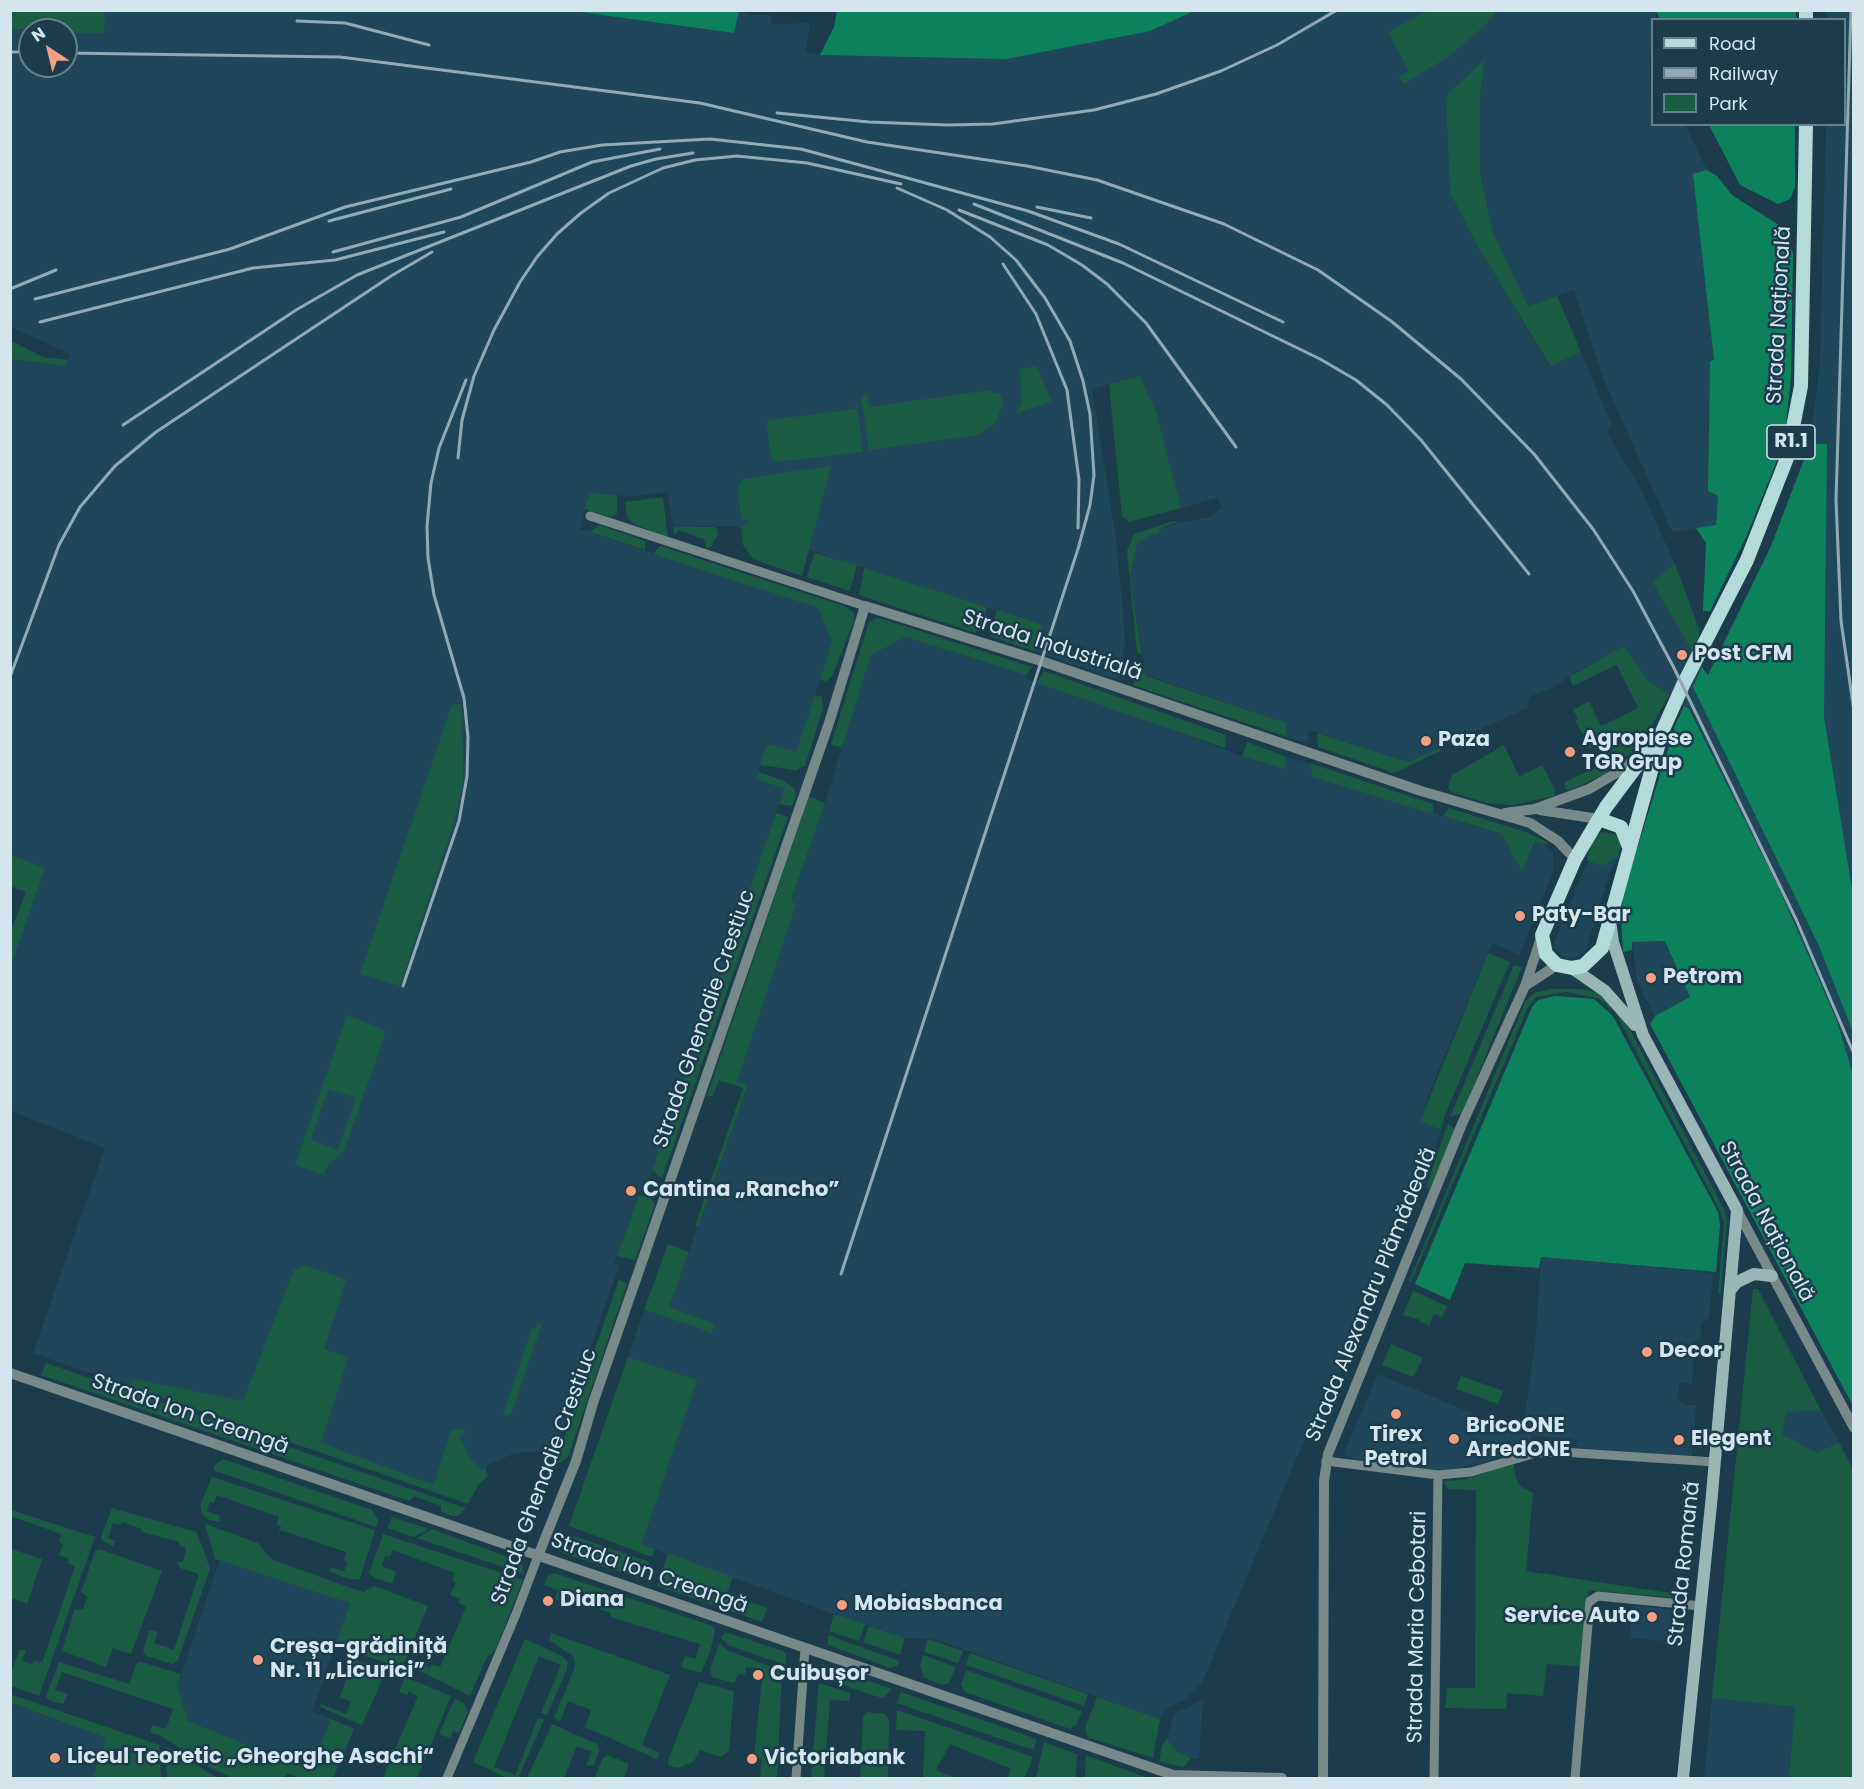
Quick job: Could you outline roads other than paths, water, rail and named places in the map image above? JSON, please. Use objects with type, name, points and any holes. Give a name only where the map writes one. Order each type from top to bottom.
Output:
[{"type":"main road","name":"Strada Națională","points":[[1542,934],[1575,859],[1599,819],[1662,732],[1747,560],[1777,487],[1798,410],[1802,361],[1806,126]]},
{"type":"main road","name":"Strada Națională","points":[[1572,968],[1592,960],[1602,948],[1662,732]]},
{"type":"main road","points":[[1599,819],[1621,827],[1629,847]]},
{"type":"main road","name":"Strada Națională","points":[[1610,919],[1613,942],[1643,1035],[1737,1210]]},
{"type":"main road","points":[[1542,934],[1546,954],[1557,965]]},
{"type":"main road","name":"Strada Națională","points":[[1557,965],[1572,968],[1605,991],[1643,1035]]},
{"type":"main road","name":"Strada Romană","points":[[1683,1779],[1715,1462],[1737,1210]]},
{"type":"main road","points":[[1731,1289],[1737,1282],[1754,1274],[1772,1276]]},
{"type":"street","name":"Strada Industrială","points":[[590,516],[1041,662],[1421,791],[1530,823],[1558,841],[1575,859]]},
{"type":"street","name":"Strada Ghenadie Crestiuc","points":[[447,1779],[516,1614],[576,1461],[592,1403],[829,723],[865,606]]},
{"type":"street","name":"Strada Industrială","points":[[1502,814],[1535,809],[1604,781],[1634,760],[1662,732]]},
{"type":"street","name":"Strada Industrială","points":[[1535,809],[1599,819]]},
{"type":"street","name":"Strada Alexandru Plămădeală","points":[[1323,1779],[1326,1461],[1343,1413],[1462,1124],[1525,986],[1542,934]]},
{"type":"street","points":[[1525,986],[1557,965]]},
{"type":"street","name":"Strada Națională","points":[[1737,1210],[1854,1428]]},
{"type":"street","name":"Strada Ion Creangă","points":[[10,1373],[1173,1775],[1189,1778],[1282,1779]]},
{"type":"street","points":[[1326,1461],[1438,1475],[1471,1472],[1517,1457],[1544,1453],[1715,1462]]},
{"type":"street","name":"Strada Maria Cebotari","points":[[1434,1779],[1438,1475]]},
{"type":"street","points":[[1575,1779],[1590,1601],[1598,1596],[1701,1606]]},
{"type":"street","points":[[796,1779],[805,1649]]},
{"type":"railway","points":[[777,113],[869,122],[948,125],[993,124],[1094,110],[1156,94],[1221,71],[1277,45],[1337,10]]},
{"type":"railway","points":[[1851,10],[1836,500],[1841,621],[1854,711]]},
{"type":"railway","points":[[297,21],[345,23],[429,45]]},
{"type":"railway","points":[[10,52],[18,52]]},
{"type":"railway","points":[[78,53],[340,57],[700,103],[867,142],[1027,166],[1097,180],[1224,224],[1318,270],[1391,321],[1461,379],[1534,454],[1593,529],[1633,591],[1674,668],[1796,919],[1854,1054]]},
{"type":"railway","points":[[35,299],[230,249],[345,207],[531,162],[560,152],[602,145],[710,139],[801,149],[1028,211],[1119,244],[1283,322]]},
{"type":"railway","points":[[333,252],[461,217],[592,162],[660,149]]},
{"type":"railway","points":[[123,425],[296,310],[357,275],[631,166],[693,153]]},
{"type":"railway","points":[[458,458],[462,420],[474,376],[494,330],[520,282],[557,234],[609,193],[663,168],[695,160],[737,156],[807,163],[901,184]]},
{"type":"railway","points":[[841,1274],[1078,549],[1090,505],[1094,475],[1090,414],[1083,381],[1070,341],[1045,298],[1016,260],[990,237],[947,210],[897,188]]},
{"type":"railway","points":[[329,221],[451,189]]},
{"type":"railway","points":[[974,204],[1123,263],[1320,359],[1356,380],[1387,405],[1421,440],[1529,574]]},
{"type":"railway","points":[[1037,207],[1091,218]]},
{"type":"railway","points":[[959,210],[1048,245],[1082,265],[1107,284],[1146,323],[1236,447]]},
{"type":"railway","points":[[40,322],[253,268],[335,260],[444,232]]},
{"type":"railway","points":[[10,677],[59,545],[80,507],[115,466],[156,432],[391,276],[432,252]]},
{"type":"railway","points":[[1003,264],[1036,314],[1067,390],[1079,480],[1078,528]]},
{"type":"railway","points":[[10,289],[56,270]]},
{"type":"railway","points":[[403,986],[459,821],[467,776],[468,737],[464,698],[434,595],[428,558],[427,526],[431,483],[439,448],[466,380]]},
{"type":"place","name":"Post CFM","points":[[1682,655]]},
{"type":"place","name":"Paza","points":[[1426,741]]},
{"type":"place","name":"Agropiese TGR Grup","points":[[1570,752]]},
{"type":"place","name":"Paty-Bar","points":[[1520,916]]},
{"type":"place","name":"Petrom","points":[[1651,978]]},
{"type":"place","name":"Cantina „Rancho”","points":[[631,1191]]},
{"type":"place","name":"Decor","points":[[1647,1352]]},
{"type":"place","name":"Tirex Petrol","points":[[1396,1414]]},
{"type":"place","name":"BricoONE ArredONE","points":[[1454,1439]]},
{"type":"place","name":"Elegent","points":[[1679,1440]]},
{"type":"place","name":"Diana","points":[[548,1601]]},
{"type":"place","name":"Mobiasbanca","points":[[842,1605]]},
{"type":"place","name":"Service Auto","points":[[1652,1617]]},
{"type":"place","name":"Creșa-grădiniță Nr. 11 „Licurici”","points":[[258,1660]]},
{"type":"place","name":"Cuibușor","points":[[758,1675]]},
{"type":"place","name":"Liceul Teoretic „Gheorghe Asachi“","points":[[55,1758]]},
{"type":"place","name":"Victoriabank","points":[[752,1759]]}]
